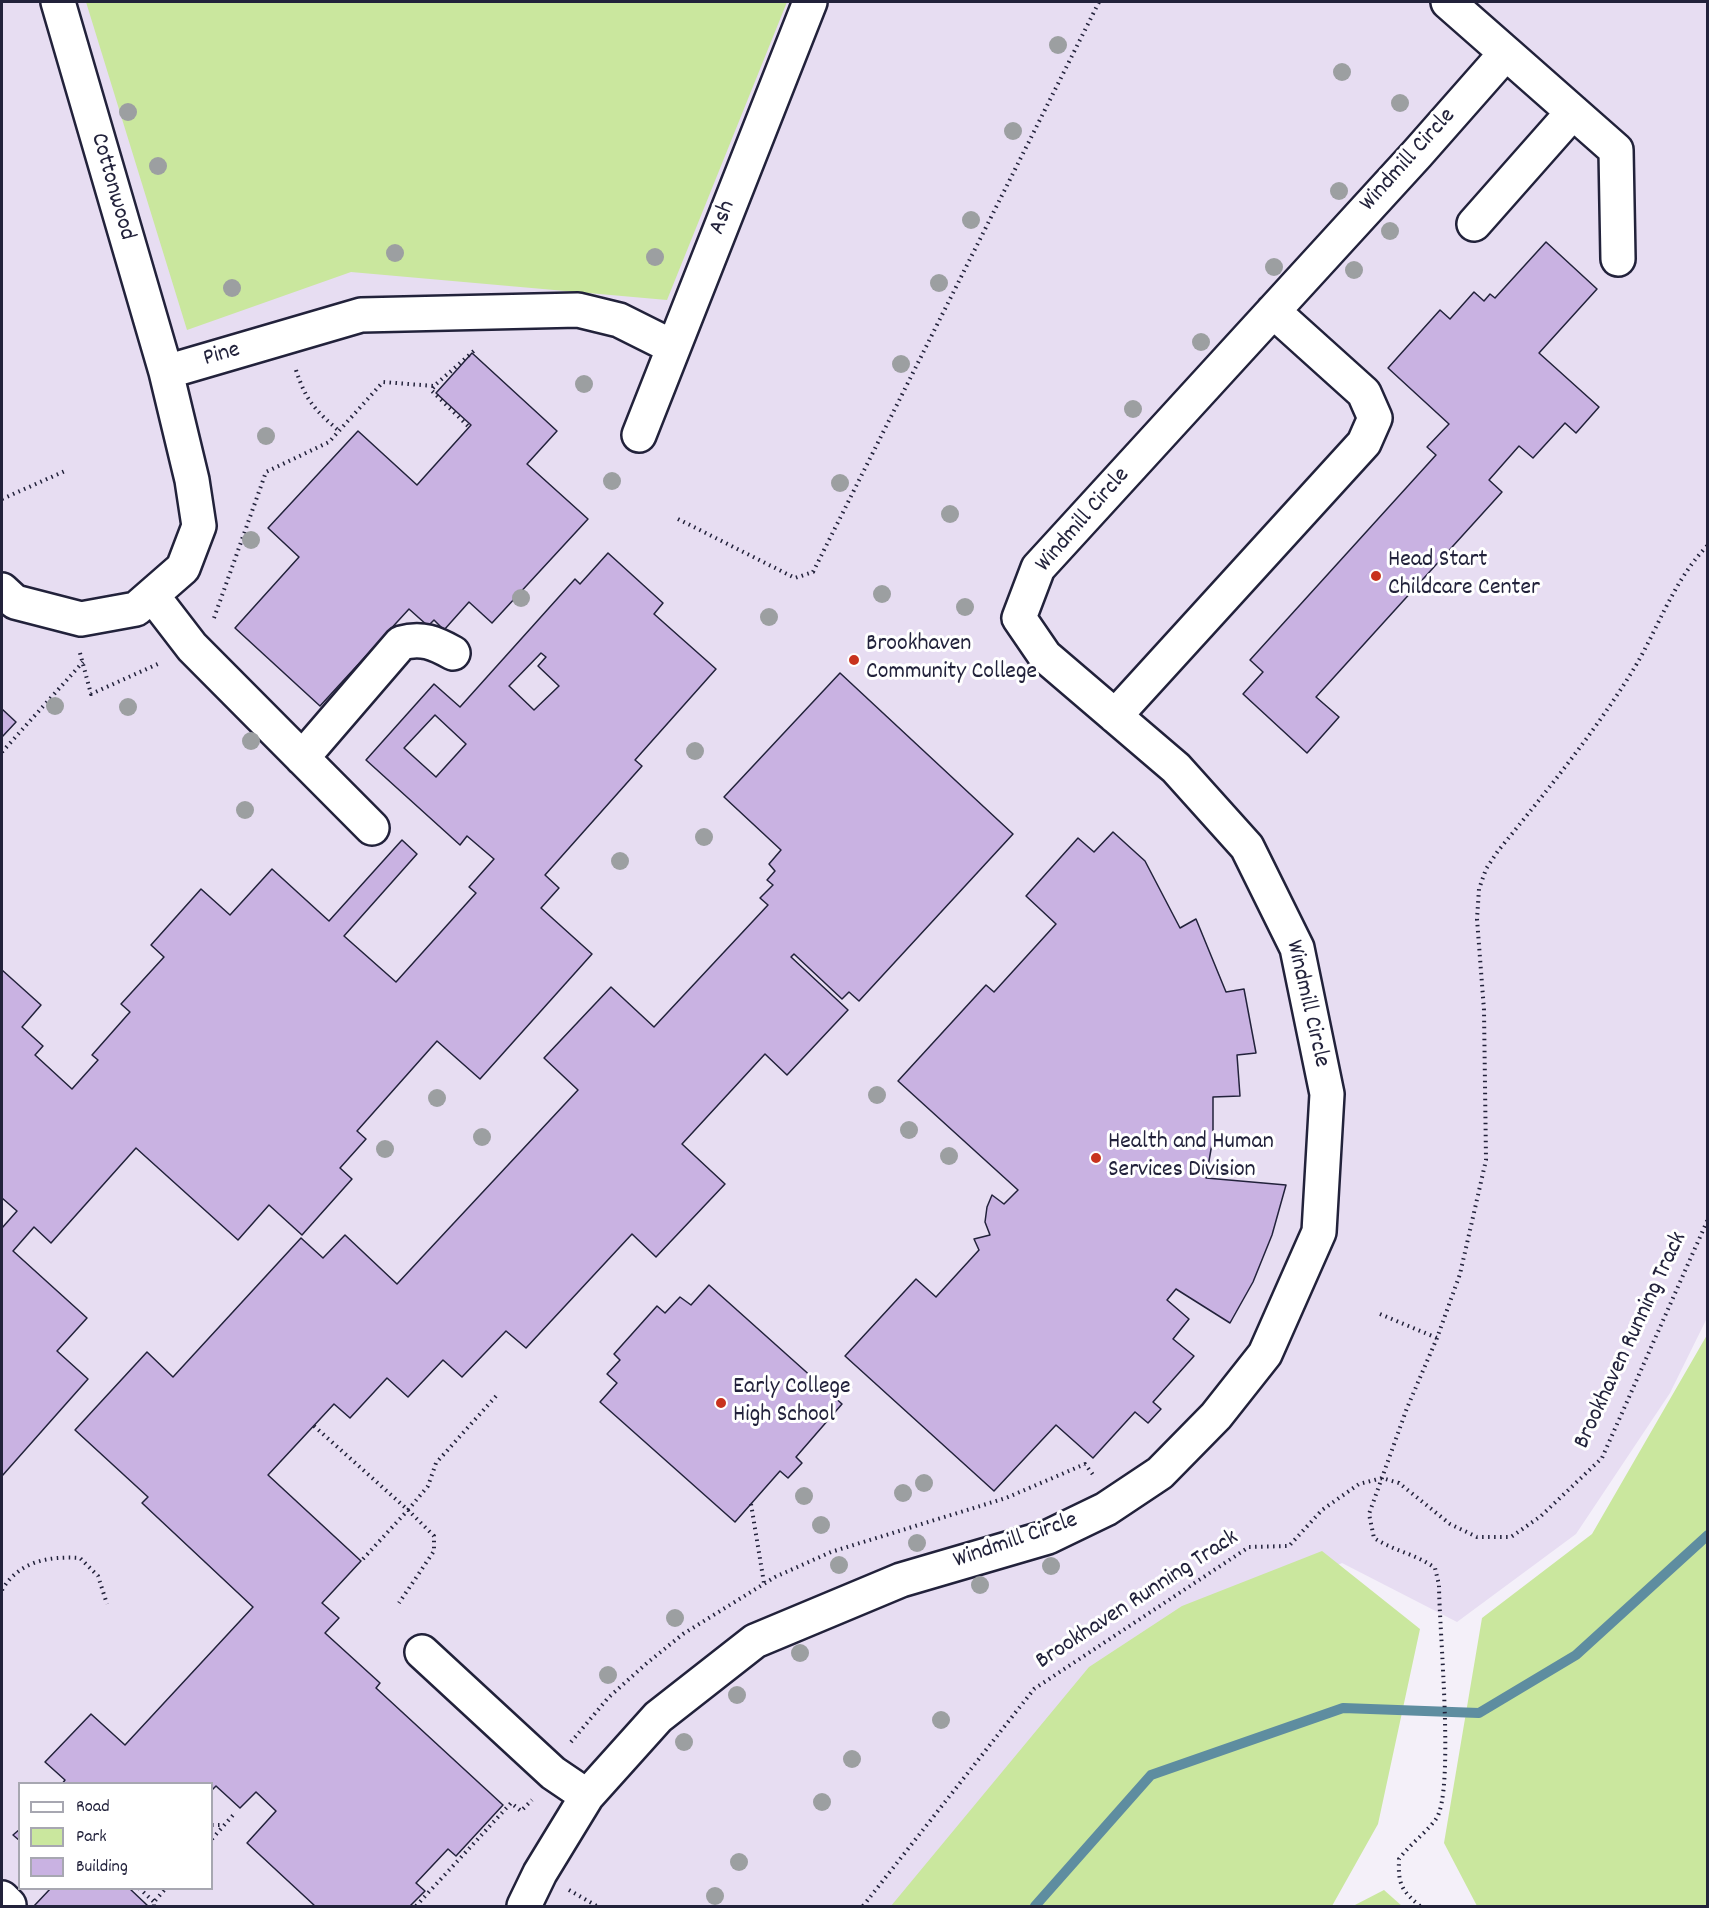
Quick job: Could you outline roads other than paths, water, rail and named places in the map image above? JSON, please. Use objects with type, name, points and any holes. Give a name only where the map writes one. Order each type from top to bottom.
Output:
[{"type":"lane","name":"Cottonwood","points":[[57,2],[166,372]]},
{"type":"lane","name":"Ash","points":[[639,435],[810,2]]},
{"type":"lane","points":[[1448,2],[1616,150],[1618,259]]},
{"type":"lane","name":"Windmill Circle","points":[[524,1906],[540,1873],[587,1796],[658,1717],[755,1641],[901,1580],[1048,1537],[1106,1509],[1160,1473],[1216,1416],[1265,1354],[1319,1232],[1327,1094],[1297,948],[1247,847],[1176,768],[1045,656],[1019,618],[1038,568],[1506,53]]},
{"type":"lane","points":[[1474,224],[1573,112]]},
{"type":"lane","name":"Pine","points":[[166,372],[361,315],[578,310],[619,320],[673,347]]},
{"type":"lane","points":[[1115,717],[1364,443],[1375,418],[1364,393],[1273,311]]},
{"type":"lane","points":[[2,590],[15,602],[81,619],[136,609],[183,568],[199,526],[192,480],[166,372]]},
{"type":"lane","points":[[152,595],[192,647],[372,828]]},
{"type":"lane","points":[[302,758],[401,643],[415,639],[434,642],[453,653]]},
{"type":"lane","points":[[422,1652],[553,1773],[587,1796]]},
{"type":"waterway","points":[[1035,1906],[1151,1775],[1343,1708],[1479,1713],[1576,1655],[1708,1535]]},
{"type":"place","name":"Head Start Childcare Center","points":[[1376,576]]},
{"type":"place","name":"Brookhaven Community College","points":[[854,660]]},
{"type":"place","name":"Health and Human Services Division","points":[[1096,1158]]},
{"type":"place","name":"Early College High School","points":[[721,1403]]}]
